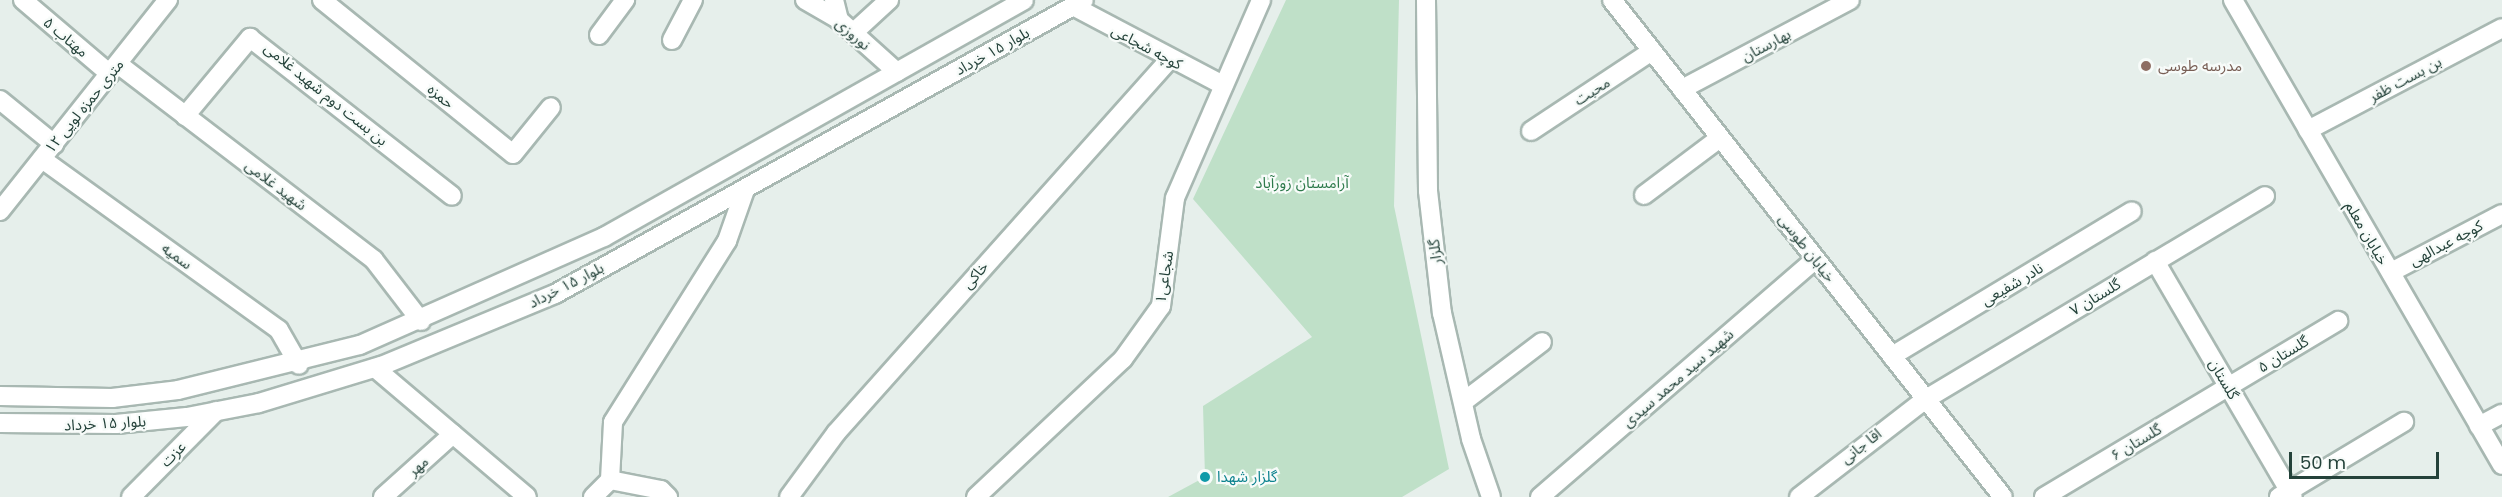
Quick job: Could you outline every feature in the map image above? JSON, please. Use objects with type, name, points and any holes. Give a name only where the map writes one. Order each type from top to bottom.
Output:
[{"type":"street","name":"مهتاب ۵","points":[[23,0],[114,69]]},
{"type":"street","name":"حمزه","points":[[322,0],[513,154],[551,107]]},
{"type":"street","points":[[599,35],[625,0]]},
{"type":"street","points":[[672,40],[693,0]]},
{"type":"street","name":"نوروزی","points":[[805,0],[839,20],[897,72]]},
{"type":"street","points":[[834,0],[839,20]]},
{"type":"street","points":[[853,33],[889,0]]},
{"type":"street","name":"بلوار ۱۵ خرداد","points":[[0,396],[112,398],[299,365],[421,321],[604,237],[1024,0]]},
{"type":"street","name":"شجاعی۱","points":[[976,497],[1123,359],[1161,306],[1175,198],[1261,0]]},
{"type":"street","name":"گلزار","points":[[1426,0],[1428,191],[1442,313],[1463,402],[1491,497]]},
{"type":"street","name":"خیابان طوسی","points":[[1612,0],[2003,497]]},
{"type":"street","name":"بهارستان","points":[[1682,89],[1850,0]]},
{"type":"street","name":"خیابان معلم","points":[[2233,0],[2502,465]]},
{"type":"street","name":"بلوار ۱۵ خرداد","points":[[0,423],[116,424],[216,411],[375,368],[555,294],[1078,3]]},
{"type":"street","name":"کوچه شجاعی","points":[[1078,3],[1169,60],[1223,85]]},
{"type":"street","name":"۱۲ متری حمزه لویی","points":[[0,211],[114,69],[158,4]]},
{"type":"street","points":[[998,14],[1014,39]]},
{"type":"street","name":"بن بست ظفر","points":[[2308,130],[2502,28]]},
{"type":"street","name":"بن بست دوم شهید غلامی","points":[[185,116],[250,38],[452,196]]},
{"type":"street","name":"محبت","points":[[1531,131],[1652,51]]},
{"type":"street","name":"خاکی","points":[[789,497],[843,424],[1169,60]]},
{"type":"street","name":"شهید غلامی","points":[[114,69],[185,116],[374,260],[421,321]]},
{"type":"street","points":[[0,100],[54,144]]},
{"type":"street","points":[[1644,195],[1720,138]]},
{"type":"street","name":"سمیه","points":[[42,159],[279,330],[299,365]]},
{"type":"street","points":[[593,497],[610,480],[613,422],[727,241],[745,190]]},
{"type":"street","name":"گلستان ۷","points":[[1926,399],[2265,196]]},
{"type":"street","name":"نادر شفیعی","points":[[1892,356],[2132,211]]},
{"type":"street","name":"کوچه عبدالهی","points":[[2391,272],[2502,214]]},
{"type":"street","name":"شهید سید محمد سیدی","points":[[1540,497],[1816,260]]},
{"type":"street","name":"گلستان","points":[[2155,261],[2229,386],[2287,495]]},
{"type":"street","name":"گلستان ۵","points":[[2229,386],[2338,321]]},
{"type":"street","points":[[1463,402],[1542,342]]},
{"type":"street","points":[[375,368],[527,497]]},
{"type":"street","name":"گلستان ۶","points":[[2044,497],[2229,386]]},
{"type":"street","name":"اقا جانی","points":[[1799,497],[1926,399]]},
{"type":"street","name":"عزت","points":[[131,497],[216,411]]},
{"type":"street","points":[[2479,426],[2502,414]]},
{"type":"street","points":[[2287,495],[2404,422]]},
{"type":"street","name":"مهر","points":[[383,497],[453,434]]},
{"type":"street","points":[[610,480],[661,490],[668,497]]},
{"type":"green space","name":"آرامستان زورآباد","points":[[1286,0],[1399,0],[1394,206],[1449,469],[1402,497],[1168,497],[1205,477],[1203,406],[1312,337],[1193,199]]},
{"type":"place","name":"مدرسه طوسی","points":[[2146,66]]},
{"type":"place","name":"گلزار شهدا","points":[[1205,477]]}]
